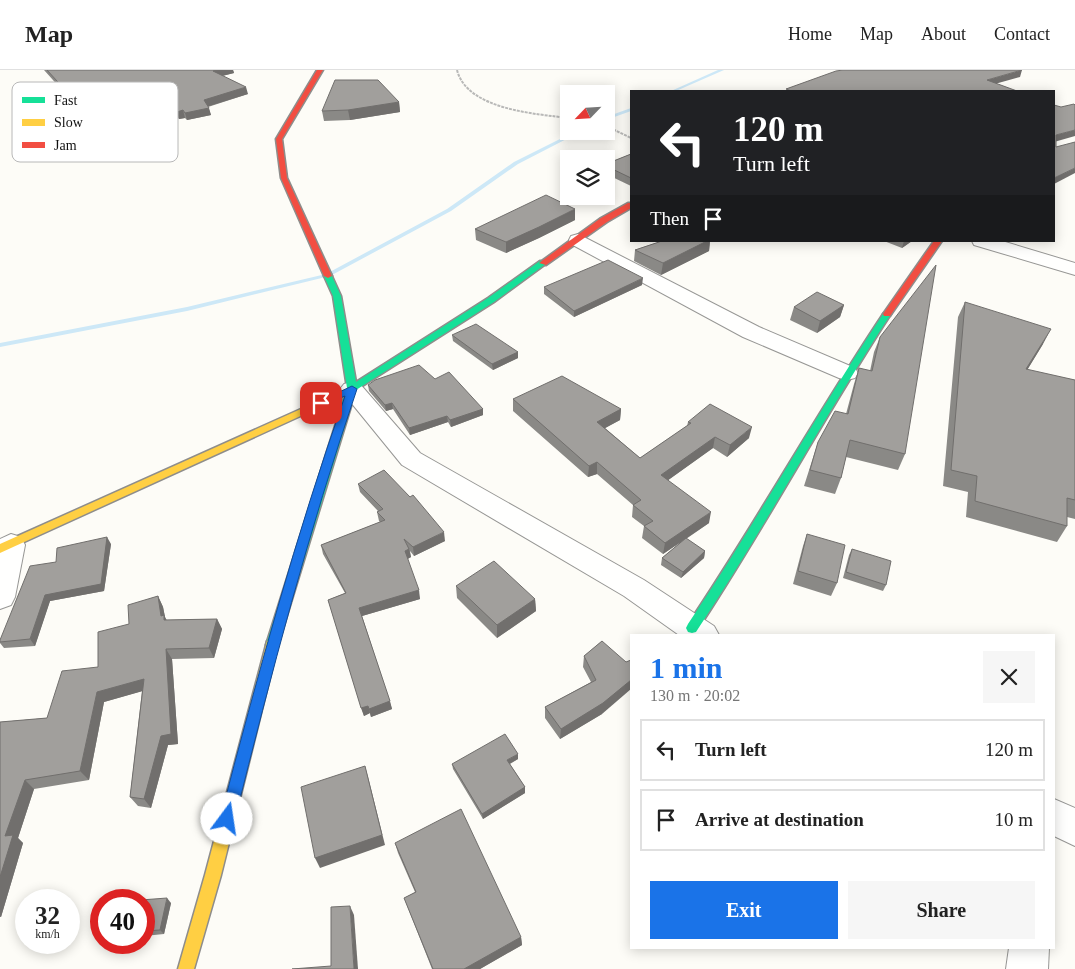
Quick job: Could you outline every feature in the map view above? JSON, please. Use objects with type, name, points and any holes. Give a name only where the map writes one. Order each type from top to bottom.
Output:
[{"type":"street","points":[[186,969],[213,875],[270,651],[352,389],[337,296],[284,178],[279,139],[320,70]]},
{"type":"street","points":[[0,597],[6,547],[352,389],[491,300],[604,220],[630,206]]},
{"type":"street","points":[[578,240],[751,332],[847,373]]},
{"type":"street","points":[[352,389],[411,459],[634,588],[697,632],[847,373],[937,242]]},
{"type":"street","points":[[984,242],[1075,269]]},
{"type":"street","points":[[1055,818],[1075,828]]},
{"type":"street","points":[[1027,969],[1029,949]]},
{"type":"path","points":[[457,70],[465,84],[479,96],[495,105],[507,110],[560,117]]},
{"type":"path","points":[[615,130],[630,138]]},
{"type":"building","points":[[47,70],[217,70],[213,71],[246,87],[204,100],[209,108],[185,113],[183,110],[178,112],[178,82],[58,82]]},
{"type":"building","points":[[1022,70],[987,80],[1014,90],[786,89],[836,71]]},
{"type":"building","points":[[335,80],[378,80],[399,102],[348,110],[322,111]]},
{"type":"building","points":[[1055,105],[1061,107],[1075,105],[1075,130],[1056,135],[1056,147],[1075,142],[1075,168],[1055,178]]},
{"type":"building","points":[[630,154],[630,178],[615,170],[615,160]]},
{"type":"building","points":[[546,195],[560,202],[560,205],[567,205],[575,209],[506,242],[475,229]]},
{"type":"building","points":[[659,242],[705,242],[663,263],[635,250]]},
{"type":"building","points":[[608,260],[643,278],[574,311],[544,287]]},
{"type":"building","points":[[936,265],[905,454],[850,440],[841,478],[810,470],[818,442],[835,411],[848,414],[859,368],[872,371],[880,337]]},
{"type":"building","points":[[817,292],[844,305],[820,321],[794,307]]},
{"type":"building","points":[[965,302],[1051,329],[1026,369],[1075,380],[1075,500],[1067,498],[1067,526],[975,501],[977,476],[951,470]]},
{"type":"building","points":[[476,324],[518,352],[492,364],[452,335]]},
{"type":"building","points":[[419,365],[435,379],[449,372],[483,409],[450,420],[447,416],[409,428],[392,403],[385,405],[368,385],[375,380]]},
{"type":"building","points":[[562,376],[621,409],[597,422],[640,458],[691,423],[688,422],[710,404],[752,427],[730,445],[715,437],[661,475],[711,512],[665,543],[644,526],[653,521],[633,505],[641,500],[597,462],[589,466],[513,399]]},
{"type":"building","points":[[384,470],[410,497],[413,495],[444,532],[413,547],[404,539],[409,549],[405,551],[419,590],[359,608],[390,701],[369,709],[368,706],[361,708],[328,600],[346,593],[321,545],[385,520],[377,512],[383,509],[358,484]]},
{"type":"building","points":[[807,534],[845,545],[837,583],[798,571]]},
{"type":"building","points":[[107,537],[101,584],[45,595],[30,639],[0,642],[30,566],[56,562],[57,548]]},
{"type":"building","points":[[686,538],[705,551],[683,572],[662,558]]},
{"type":"building","points":[[852,549],[891,561],[886,585],[846,572]]},
{"type":"building","points":[[494,561],[535,599],[497,625],[456,586]]},
{"type":"building","points":[[158,596],[161,616],[164,615],[164,620],[217,619],[209,648],[166,649],[171,734],[161,736],[144,799],[130,797],[144,679],[97,692],[80,771],[25,780],[5,836],[13,835],[0,877],[0,722],[47,718],[62,671],[98,667],[98,632],[129,624],[128,605]]},
{"type":"building","points":[[602,641],[626,662],[630,660],[630,681],[603,703],[561,729],[545,707],[596,680],[584,656]]},
{"type":"building","points":[[505,734],[518,754],[507,760],[525,787],[482,814],[452,764]]},
{"type":"building","points":[[365,766],[382,835],[315,858],[301,787]]},
{"type":"building","points":[[461,809],[521,937],[464,969],[433,969],[404,898],[416,892],[395,843]]},
{"type":"building","points":[[167,898],[160,930],[155,930],[155,899]]},
{"type":"building","points":[[350,906],[354,969],[292,969],[331,966],[331,907]]},
{"type":"waterway","points":[[675,90],[722,70]]},
{"type":"waterway","points":[[615,115],[630,109]]},
{"type":"waterway","points":[[0,345],[187,309],[328,275],[449,210],[516,163],[562,140]]},
{"type":"traffic: fast","points":[[350,390],[491,300],[543,263]]},
{"type":"traffic: fast","points":[[272,645],[352,389],[337,296],[328,276]]},
{"type":"traffic: fast","points":[[692,628],[718,589],[837,392],[887,314]]},
{"type":"traffic: slow","points":[[0,549],[350,390]]},
{"type":"traffic: slow","points":[[186,969],[213,875],[272,645]]},
{"type":"traffic: jam","points":[[320,70],[279,139],[284,178],[328,276]]},
{"type":"traffic: jam","points":[[543,263],[604,220],[630,206]]},
{"type":"traffic: jam","points":[[887,314],[937,242]]},
{"type":"route","points":[[227,819],[270,651],[352,389],[321,403]]}]
